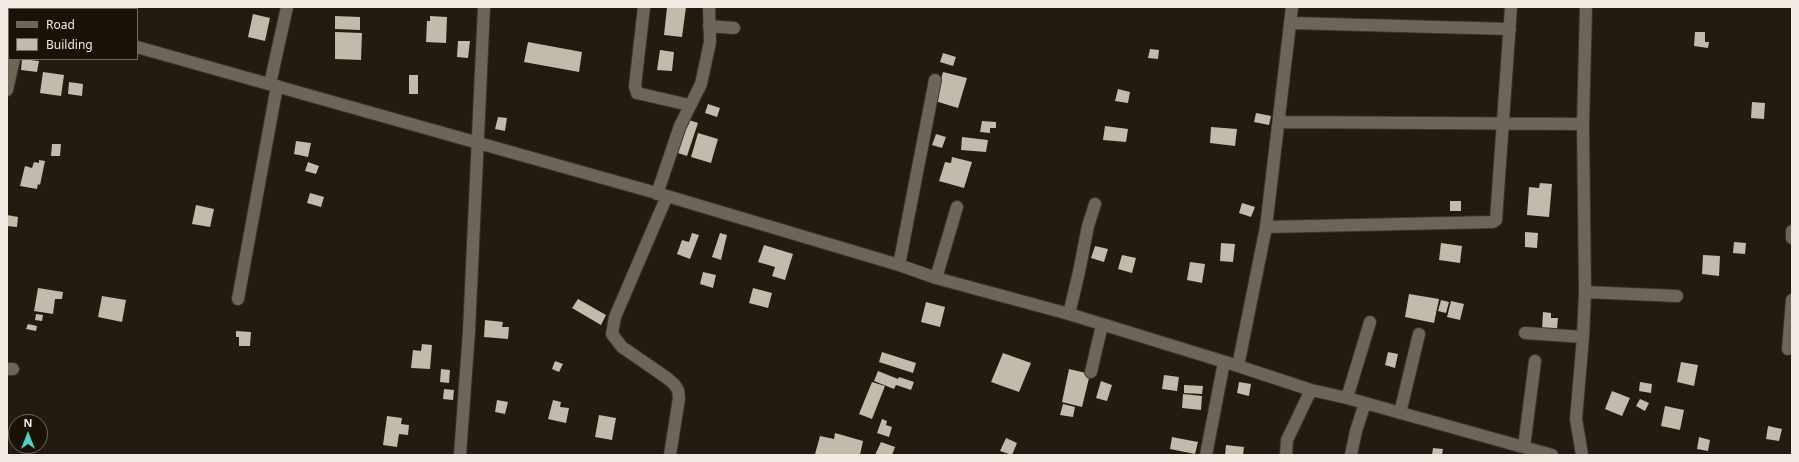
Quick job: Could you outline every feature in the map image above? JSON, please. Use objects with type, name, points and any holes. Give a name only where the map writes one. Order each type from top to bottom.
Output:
[{"type":"street","points":[[238,299],[287,7]]},
{"type":"street","points":[[460,455],[469,331],[484,7]]},
{"type":"street","points":[[644,7],[635,86],[637,93],[689,106]]},
{"type":"street","points":[[670,455],[679,398],[678,390],[667,378],[622,347],[612,334],[615,317],[662,195],[680,126],[701,84],[710,42],[709,7]]},
{"type":"street","points":[[1238,366],[1266,227],[1292,7]]},
{"type":"street","points":[[1266,227],[1493,222],[1496,220],[1504,124],[1511,7]]},
{"type":"street","points":[[1582,455],[1576,419],[1585,292],[1583,124],[1586,7]]},
{"type":"street","points":[[1291,23],[1510,29]]},
{"type":"street","points":[[709,26],[734,28]]},
{"type":"street","points":[[138,47],[662,195],[899,265],[936,278],[1068,314],[1311,390],[1347,398],[1552,455]]},
{"type":"street","points":[[7,90],[14,60]]},
{"type":"street","points":[[899,265],[935,80]]},
{"type":"street","points":[[1279,122],[1583,124]]},
{"type":"street","points":[[1068,314],[1079,272],[1088,226],[1095,204]]},
{"type":"street","points":[[936,278],[957,207]]},
{"type":"street","points":[[1792,231],[1792,238]]},
{"type":"street","points":[[1585,292],[1678,296]]},
{"type":"street","points":[[1788,349],[1792,300]]},
{"type":"street","points":[[1347,398],[1370,322]]},
{"type":"street","points":[[1091,372],[1102,325]]},
{"type":"street","points":[[1525,333],[1583,337]]},
{"type":"street","points":[[1400,413],[1419,334]]},
{"type":"street","points":[[1524,447],[1535,361]]},
{"type":"street","points":[[1206,455],[1224,362]]},
{"type":"street","points":[[1286,455],[1287,440],[1311,390]]},
{"type":"street","points":[[1351,455],[1356,431],[1365,403]]},
{"type":"building","points":[[667,7],[686,7],[682,37],[664,35]]},
{"type":"building","points":[[253,14],[270,18],[265,41],[248,37]]},
{"type":"building","points":[[335,16],[360,17],[360,30],[335,29]]},
{"type":"building","points":[[430,16],[447,17],[446,43],[426,42],[427,21],[430,21]]},
{"type":"building","points":[[335,32],[362,33],[361,60],[335,59]]},
{"type":"building","points":[[1695,32],[1705,32],[1705,42],[1709,42],[1708,48],[1694,46]]},
{"type":"building","points":[[458,41],[470,41],[468,58],[457,57]]},
{"type":"building","points":[[528,42],[582,52],[579,72],[524,62]]},
{"type":"building","points":[[1150,49],[1159,50],[1158,59],[1148,58]]},
{"type":"building","points":[[660,50],[674,52],[672,71],[657,70]]},
{"type":"building","points":[[943,53],[956,57],[953,66],[940,62]]},
{"type":"building","points":[[22,60],[39,61],[37,72],[21,70]]},
{"type":"building","points":[[43,72],[64,75],[61,96],[40,93]]},
{"type":"building","points":[[943,72],[967,78],[958,108],[935,101]]},
{"type":"building","points":[[409,75],[418,75],[418,94],[409,94]]},
{"type":"building","points":[[69,82],[83,84],[82,96],[68,94]]},
{"type":"building","points":[[1118,89],[1130,92],[1128,103],[1115,101]]},
{"type":"building","points":[[1752,102],[1765,103],[1764,119],[1751,118]]},
{"type":"building","points":[[708,104],[720,108],[717,117],[705,113]]},
{"type":"building","points":[[1256,113],[1271,116],[1269,125],[1254,122]]},
{"type":"building","points":[[498,117],[507,118],[505,131],[495,129]]},
{"type":"building","points":[[686,119],[698,123],[687,156],[675,152]]},
{"type":"building","points":[[982,121],[996,122],[996,128],[990,128],[990,133],[980,132]]},
{"type":"building","points":[[1105,126],[1128,129],[1126,142],[1103,140]]},
{"type":"building","points":[[1211,127],[1237,129],[1235,146],[1210,143]]},
{"type":"building","points":[[698,133],[718,139],[711,163],[691,157]]},
{"type":"building","points":[[936,134],[946,137],[942,148],[932,145]]},
{"type":"building","points":[[962,137],[988,140],[986,152],[961,150]]},
{"type":"building","points":[[296,141],[311,143],[308,157],[294,154]]},
{"type":"building","points":[[52,144],[61,144],[60,156],[51,156]]},
{"type":"building","points":[[952,157],[972,162],[964,188],[939,181],[945,162],[951,163]]},
{"type":"building","points":[[39,160],[45,161],[40,185],[38,184],[37,189],[20,186],[25,166],[32,168],[34,162],[39,163]]},
{"type":"building","points":[[308,162],[319,166],[316,174],[305,171]]},
{"type":"building","points":[[1540,183],[1552,184],[1549,217],[1527,215],[1529,187],[1539,188]]},
{"type":"building","points":[[310,193],[324,197],[321,207],[307,203]]},
{"type":"building","points":[[1450,201],[1461,201],[1461,211],[1450,211]]},
{"type":"building","points":[[1242,203],[1255,207],[1251,217],[1239,213]]},
{"type":"building","points":[[196,205],[214,209],[210,227],[192,224]]},
{"type":"building","points":[[7,215],[18,217],[17,227],[7,226]]},
{"type":"building","points":[[1525,232],[1538,233],[1537,248],[1525,247]]},
{"type":"building","points":[[692,233],[699,235],[690,259],[677,254],[682,240],[689,242]]},
{"type":"building","points":[[720,233],[727,235],[721,260],[712,257]]},
{"type":"building","points":[[1734,242],[1746,243],[1745,254],[1733,253]]},
{"type":"building","points":[[1221,243],[1235,244],[1233,262],[1220,261]]},
{"type":"building","points":[[1441,243],[1462,246],[1460,263],[1439,260]]},
{"type":"building","points":[[764,245],[793,254],[785,280],[772,276],[775,267],[758,262]]},
{"type":"building","points":[[1095,246],[1108,249],[1104,262],[1091,258]]},
{"type":"building","points":[[1122,255],[1136,258],[1132,273],[1118,269]]},
{"type":"building","points":[[1703,255],[1720,256],[1719,276],[1702,274]]},
{"type":"building","points":[[1190,262],[1205,264],[1202,283],[1187,280]]},
{"type":"building","points":[[703,272],[716,275],[713,288],[700,284]]},
{"type":"building","points":[[38,288],[63,292],[62,299],[55,299],[53,314],[34,311]]},
{"type":"building","points":[[753,288],[772,293],[768,308],[749,303]]},
{"type":"building","points":[[1409,294],[1439,299],[1434,323],[1405,317]]},
{"type":"building","points":[[102,296],[126,300],[122,322],[98,317]]},
{"type":"building","points":[[578,299],[606,315],[601,325],[572,308]]},
{"type":"building","points":[[1441,300],[1449,302],[1446,313],[1438,311]]},
{"type":"building","points":[[1451,301],[1464,304],[1460,320],[1447,317]]},
{"type":"building","points":[[926,302],[945,307],[940,327],[921,322]]},
{"type":"building","points":[[1543,312],[1551,313],[1551,318],[1558,318],[1557,329],[1542,329]]},
{"type":"building","points":[[36,314],[43,315],[42,321],[35,320]]},
{"type":"building","points":[[485,320],[503,322],[502,327],[509,327],[508,339],[484,337]]},
{"type":"building","points":[[28,324],[37,326],[36,331],[26,329]]},
{"type":"building","points":[[236,331],[251,332],[250,346],[239,346],[239,337],[236,337]]},
{"type":"building","points":[[422,344],[432,345],[430,369],[411,368],[413,350],[421,351]]},
{"type":"building","points":[[882,352],[916,363],[913,373],[879,362]]},
{"type":"building","points":[[1388,352],[1398,354],[1395,368],[1385,365]]},
{"type":"building","points":[[1003,353],[1031,363],[1019,392],[991,382]]},
{"type":"building","points":[[555,361],[563,364],[559,372],[552,369]]},
{"type":"building","points":[[1681,362],[1698,365],[1694,386],[1677,382]]},
{"type":"building","points":[[441,369],[450,370],[449,383],[440,382]]},
{"type":"building","points":[[1069,369],[1090,374],[1082,407],[1062,402]]},
{"type":"building","points":[[878,371],[898,379],[899,377],[914,382],[911,390],[896,385],[894,389],[874,381]]},
{"type":"building","points":[[1164,375],[1179,377],[1177,391],[1162,389]]},
{"type":"building","points":[[1101,381],[1112,385],[1107,401],[1096,398]]},
{"type":"building","points":[[872,382],[885,386],[872,419],[859,414]]},
{"type":"building","points":[[1239,382],[1251,384],[1249,396],[1237,393]]},
{"type":"building","points":[[1640,382],[1652,384],[1651,393],[1639,391]]},
{"type":"building","points":[[1184,385],[1203,386],[1202,394],[1184,393]]},
{"type":"building","points":[[444,389],[454,390],[453,400],[443,399]]},
{"type":"building","points":[[1612,391],[1630,398],[1622,416],[1605,409]]},
{"type":"building","points":[[1183,394],[1202,396],[1201,410],[1182,408]]},
{"type":"building","points":[[1640,399],[1649,403],[1645,411],[1636,406]]},
{"type":"building","points":[[497,400],[508,402],[505,414],[495,412]]},
{"type":"building","points":[[553,400],[561,402],[560,407],[569,408],[566,423],[548,419]]},
{"type":"building","points":[[1063,404],[1075,407],[1073,417],[1060,415]]},
{"type":"building","points":[[1665,406],[1684,410],[1680,430],[1661,426]]},
{"type":"building","points":[[599,415],[616,418],[612,440],[595,437]]},
{"type":"building","points":[[387,416],[402,418],[401,424],[409,425],[408,435],[399,434],[397,447],[383,445]]},
{"type":"building","points":[[882,419],[887,421],[886,425],[892,427],[889,437],[877,433]]},
{"type":"building","points":[[1768,426],[1782,429],[1779,441],[1766,439]]},
{"type":"building","points":[[835,433],[863,441],[860,455],[815,454],[820,436],[834,439]]},
{"type":"building","points":[[1172,437],[1198,442],[1195,454],[1170,449]]},
{"type":"building","points":[[1699,437],[1710,440],[1708,451],[1697,449]]},
{"type":"building","points":[[1006,438],[1017,443],[1012,455],[1000,451]]},
{"type":"building","points":[[881,442],[895,447],[892,455],[875,455]]},
{"type":"building","points":[[1226,445],[1244,447],[1243,455],[1225,455]]},
{"type":"building","points":[[1433,448],[1443,449],[1442,455],[1432,455]]}]
